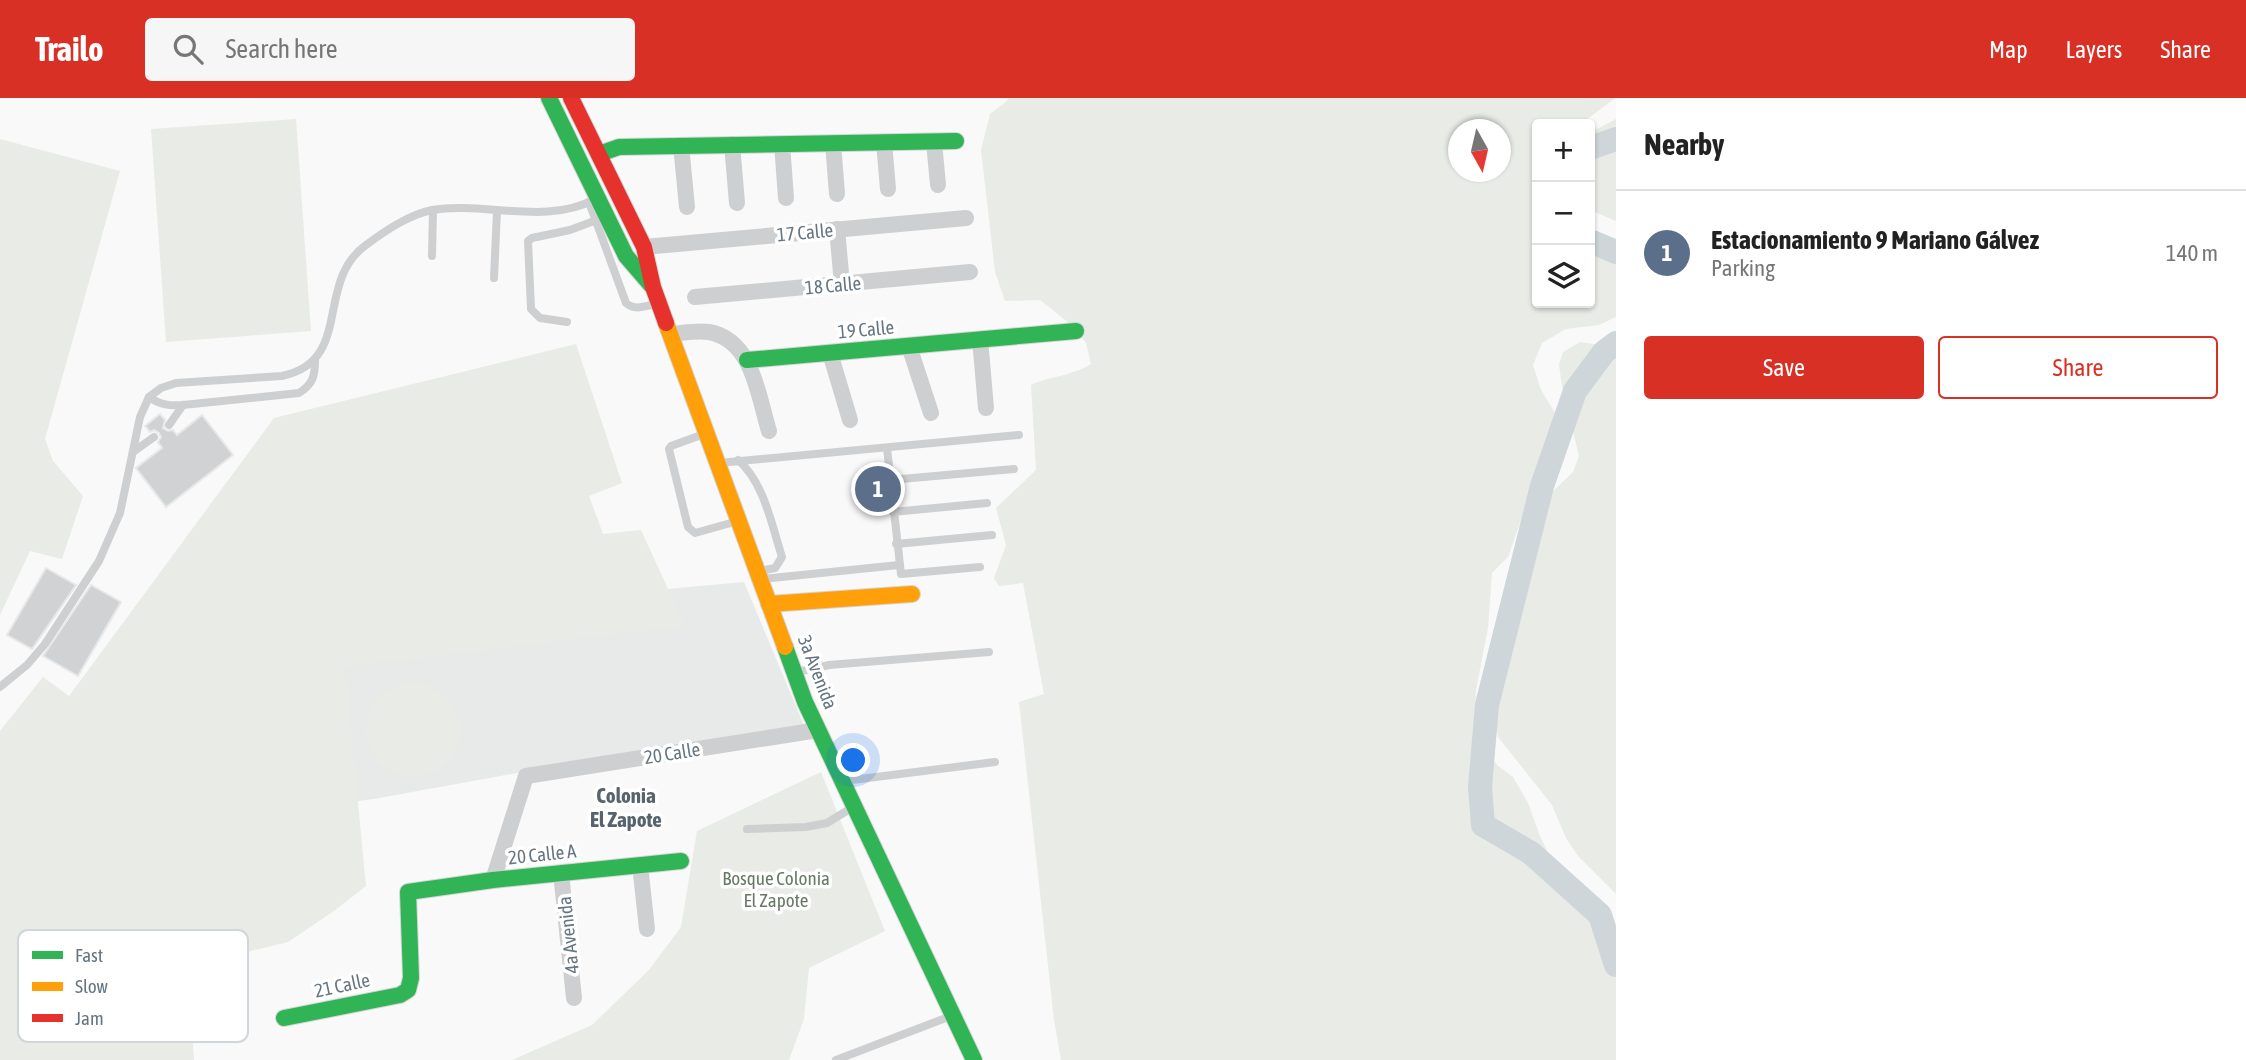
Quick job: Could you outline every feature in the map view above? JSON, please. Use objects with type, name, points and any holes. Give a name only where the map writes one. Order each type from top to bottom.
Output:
[{"type":"street","name":"3a Avenida","points":[[549,98],[594,200],[626,256],[653,287]]},
{"type":"street","name":"3a Avenida","points":[[571,98],[644,247],[653,287],[794,673],[818,730],[974,1060]]},
{"type":"street","points":[[599,154],[619,147],[956,141]]},
{"type":"street","points":[[884,142],[888,189]]},
{"type":"street","points":[[934,142],[938,185]]},
{"type":"street","points":[[833,143],[837,194]]},
{"type":"street","points":[[782,144],[786,198]]},
{"type":"street","points":[[681,145],[687,207]]},
{"type":"street","points":[[732,145],[737,203]]},
{"type":"street","name":"17 Calle","points":[[644,247],[966,218]]},
{"type":"street","points":[[838,229],[842,284]]},
{"type":"street","name":"18 Calle","points":[[695,297],[970,272]]},
{"type":"street","points":[[670,334],[697,331],[715,334],[735,345],[747,360],[769,431]]},
{"type":"street","name":"19 Calle","points":[[747,360],[1076,331]]},
{"type":"street","points":[[980,340],[986,408]]},
{"type":"street","points":[[909,346],[931,413]]},
{"type":"street","points":[[830,353],[850,420]]},
{"type":"street","points":[[769,604],[912,594]]},
{"type":"street","name":"20 Calle","points":[[493,880],[526,776],[818,730]]},
{"type":"street","name":"20 Calle A","points":[[408,989],[411,978],[408,892],[493,880],[681,861]]},
{"type":"street","points":[[640,865],[647,929]]},
{"type":"street","name":"4a Avenida","points":[[561,873],[574,998]]},
{"type":"street","name":"21 Calle","points":[[284,1018],[400,995],[408,989]]},
{"type":"lane","points":[[0,687],[27,665],[44,644],[99,561],[120,513],[142,410],[149,397],[168,384],[282,376],[301,370],[315,360],[326,343],[339,281],[352,258],[365,246],[406,220],[433,210],[566,210],[594,200],[594,221],[626,303],[637,308],[659,303]]},
{"type":"lane","points":[[432,256],[433,210]]},
{"type":"lane","points":[[494,278],[497,211]]},
{"type":"lane","points":[[567,322],[540,318],[531,309],[528,241],[594,221]]},
{"type":"lane","points":[[149,397],[169,406],[299,393],[310,386],[315,376],[315,360]]},
{"type":"lane","points":[[169,425],[183,405]]},
{"type":"lane","points":[[707,433],[669,449],[688,527],[695,533],[739,521]]},
{"type":"lane","points":[[718,464],[1019,435]]},
{"type":"lane","points":[[133,452],[154,437]]},
{"type":"lane","points":[[887,448],[898,565],[902,575],[980,567]]},
{"type":"lane","points":[[738,460],[748,469],[760,492],[782,557],[775,568],[759,576]]},
{"type":"lane","points":[[890,480],[1014,469]]},
{"type":"lane","points":[[894,512],[987,503]]},
{"type":"lane","points":[[897,544],[992,535]]},
{"type":"lane","points":[[759,576],[898,565]]},
{"type":"lane","points":[[794,673],[829,665],[989,652]]},
{"type":"lane","points":[[844,782],[995,762]]},
{"type":"lane","points":[[747,829],[806,827],[827,823],[855,806]]},
{"type":"lane","points":[[836,1060],[954,1015]]},
{"type":"shaded area","points":[[744,582],[808,735],[523,772],[374,799],[226,818],[242,612],[427,611]]},
{"type":"green space","points":[[1008,98],[1615,98],[1588,119],[1532,119],[1532,308],[1595,308],[1595,233],[1616,240],[1616,317],[1599,325],[1566,329],[1542,343],[1533,365],[1541,390],[1557,416],[1566,443],[1563,460],[1543,475],[1528,500],[1508,557],[1492,573],[1488,628],[1476,690],[1475,713],[1484,746],[1497,765],[1513,777],[1528,803],[1558,875],[1577,890],[1616,941],[1616,1060],[1061,1060],[1054,1020],[1019,702],[1044,694],[1023,583],[999,586],[994,578],[1006,545],[996,508],[1036,470],[1031,385],[1091,364],[1086,343],[1074,327],[1040,300],[1005,301],[995,272],[981,150],[990,114]]},
{"type":"green space","points":[[296,119],[311,331],[166,342],[151,129]]},
{"type":"green space","points":[[1616,119],[1616,221],[1595,212],[1595,130]]},
{"type":"green space","points":[[0,139],[120,171],[45,439],[53,461],[83,496],[62,559],[30,551],[0,615]]},
{"type":"green space","points":[[1580,342],[1600,345],[1616,343],[1616,894],[1578,856],[1566,838],[1552,805],[1498,737],[1491,688],[1514,568],[1542,502],[1573,472],[1579,456],[1559,364],[1563,352]]},
{"type":"green space","points":[[576,344],[622,483],[589,496],[603,534],[641,530],[685,626],[345,667],[366,886],[288,942],[248,952],[248,930],[18,930],[18,1042],[193,1042],[194,1060],[0,1060],[0,731],[43,677],[69,696],[274,418]]},
{"type":"green space","points":[[413,683],[431,686],[446,697],[457,712],[460,730],[457,748],[446,763],[431,774],[413,777],[395,774],[380,763],[369,748],[366,730],[369,712],[380,697],[395,686]]},
{"type":"green space","name":"Bosque Colonia El Zapote","points":[[821,772],[885,931],[809,968],[804,1019],[789,1060],[512,1060],[592,1025],[649,970],[681,927],[697,831]]},
{"type":"building","points":[[160,414],[165,420],[163,428],[173,430],[177,435],[202,415],[233,455],[166,507],[136,468],[162,448],[158,442],[161,437],[159,433],[154,430],[150,432],[145,426]]},
{"type":"building","points":[[46,568],[76,585],[32,649],[7,635]]},
{"type":"building","points":[[91,585],[121,602],[78,676],[43,656]]},
{"type":"waterway","points":[[1595,146],[1616,139]]},
{"type":"waterway","points":[[1595,243],[1616,252]]},
{"type":"waterway","points":[[1616,343],[1604,352],[1575,391],[1542,486],[1487,705],[1480,787],[1483,825],[1531,853],[1600,915],[1616,965]]},
{"type":"traffic: fast","points":[[549,98],[626,256],[651,285]]},
{"type":"traffic: fast","points":[[599,154],[619,147],[956,141]]},
{"type":"traffic: fast","points":[[747,360],[1076,331]]},
{"type":"traffic: fast","points":[[785,647],[805,702],[974,1060]]},
{"type":"traffic: fast","points":[[284,1018],[400,995],[408,990],[411,978],[408,892],[493,880],[681,861]]},
{"type":"traffic: slow","points":[[666,323],[785,647]]},
{"type":"traffic: slow","points":[[769,604],[912,594]]},
{"type":"traffic: jam","points":[[571,98],[644,247],[653,287],[666,323]]},
{"type":"place","name":"Estacionamiento 9 Mariano Gálvez","points":[[878,489]]},
{"type":"district","name":"Colonia El Zapote","points":[[626,807]]}]
